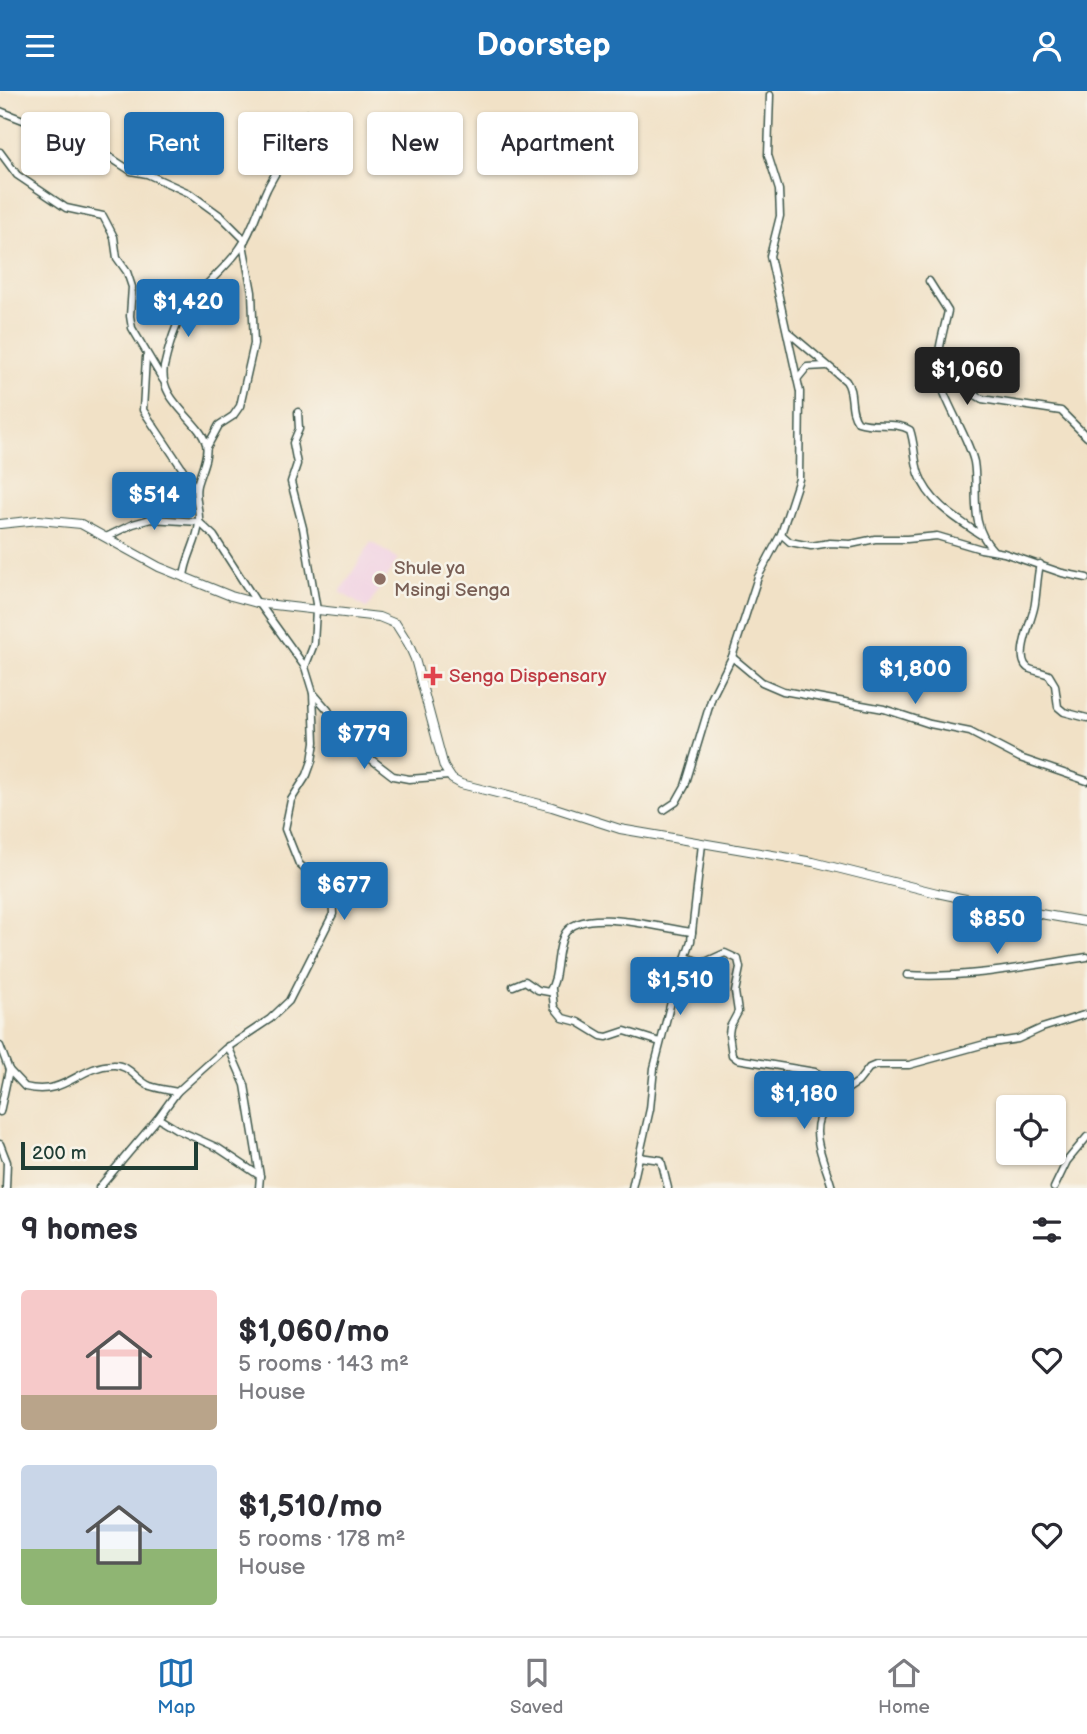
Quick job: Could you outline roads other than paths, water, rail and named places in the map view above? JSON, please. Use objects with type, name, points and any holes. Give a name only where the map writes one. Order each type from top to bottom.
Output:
[{"type":"street","points":[[664,810],[676,802],[685,786],[712,697],[732,657],[758,577],[781,534],[799,479],[801,463],[798,379],[770,256],[780,216],[776,176],[768,155],[770,95]]},
{"type":"street","points":[[0,111],[74,140],[131,171],[147,174],[189,193],[222,216],[244,242],[253,292],[254,344],[240,406],[233,416],[219,425],[207,447],[196,489],[199,521],[194,544],[184,567],[184,578]]},
{"type":"street","points":[[0,152],[17,175],[65,208],[103,216],[114,237],[117,258],[130,278],[133,293],[130,321],[146,355],[180,409],[204,438],[207,447]]},
{"type":"street","points":[[163,380],[169,350],[184,311],[192,299],[226,266],[244,242],[265,192],[276,175]]},
{"type":"street","points":[[929,281],[948,311],[939,351],[938,373],[973,458],[976,512],[981,535]]},
{"type":"street","points":[[788,332],[850,388],[852,408],[858,422],[898,426],[910,430],[918,473],[939,504],[947,513],[981,535],[994,551]]},
{"type":"street","points":[[798,379],[813,352]]},
{"type":"street","points":[[146,355],[143,410],[196,489]]},
{"type":"street","points":[[804,370],[811,366],[826,366]]},
{"type":"street","points":[[938,373],[982,399],[1061,411],[1087,437]]},
{"type":"street","points":[[298,412],[299,429],[293,443],[297,464],[291,482],[303,528],[316,610],[314,644],[305,667]]},
{"type":"street","points":[[99,1188],[159,1118],[177,1092],[229,1046],[270,1019],[289,1001],[333,914],[332,893],[299,864],[285,829],[291,800],[307,775],[315,742],[313,693],[305,667],[214,536],[199,521],[151,519],[106,537]]},
{"type":"street","points":[[0,524],[56,521],[81,524],[138,556],[222,593],[258,603],[379,617],[396,624],[415,659],[444,768],[449,776],[461,784],[552,807],[593,822],[702,844],[813,862],[937,893],[1087,922]]},
{"type":"street","points":[[781,534],[790,543],[811,546],[851,544],[876,538],[907,539],[937,535],[1087,578]]},
{"type":"street","points":[[1040,564],[1035,603],[1023,643],[1025,663],[1028,668],[1049,675],[1055,685],[1058,708],[1087,718]]},
{"type":"street","points":[[732,657],[762,682],[783,691],[884,709],[930,725],[970,732],[1020,758],[1087,781]]},
{"type":"street","points":[[313,693],[328,710],[346,740],[393,776],[409,779],[449,776]]},
{"type":"street","points":[[632,1188],[650,1109],[650,1086],[660,1042],[692,932],[702,844]]},
{"type":"street","points":[[660,1042],[625,1031],[607,1037],[601,1036],[579,1022],[563,1018],[554,1007],[552,989],[562,938],[569,927],[579,921],[620,921],[692,932]]},
{"type":"street","points":[[686,957],[703,963],[726,953],[738,959],[740,968],[735,992],[738,1012],[729,1034],[732,1055],[737,1059],[815,1072],[846,1090]]},
{"type":"street","points":[[907,975],[930,976],[1004,969],[1087,957]]},
{"type":"street","points":[[513,986],[525,981],[542,992],[552,989]]},
{"type":"street","points":[[832,1188],[818,1142],[818,1124],[822,1114],[858,1082],[869,1068],[876,1065],[909,1065],[985,1044],[1018,1039],[1042,1028],[1087,1014]]},
{"type":"street","points":[[0,1046],[9,1070],[25,1087],[54,1089],[107,1066],[120,1065],[149,1085],[177,1092]]},
{"type":"street","points":[[229,1046],[244,1085],[260,1177],[259,1188]]},
{"type":"street","points":[[0,1112],[9,1070]]},
{"type":"street","points":[[159,1118],[176,1129],[218,1148],[260,1177]]},
{"type":"street","points":[[1054,1188],[1074,1151],[1087,1137]]},
{"type":"street","points":[[0,1144],[7,1162],[6,1188]]},
{"type":"street","points":[[639,1157],[661,1160],[668,1188]]},
{"type":"place","name":"Shule ya Msingi Senga","points":[[380,579]]},
{"type":"place","name":"Senga Dispensary","points":[[433,676]]}]
